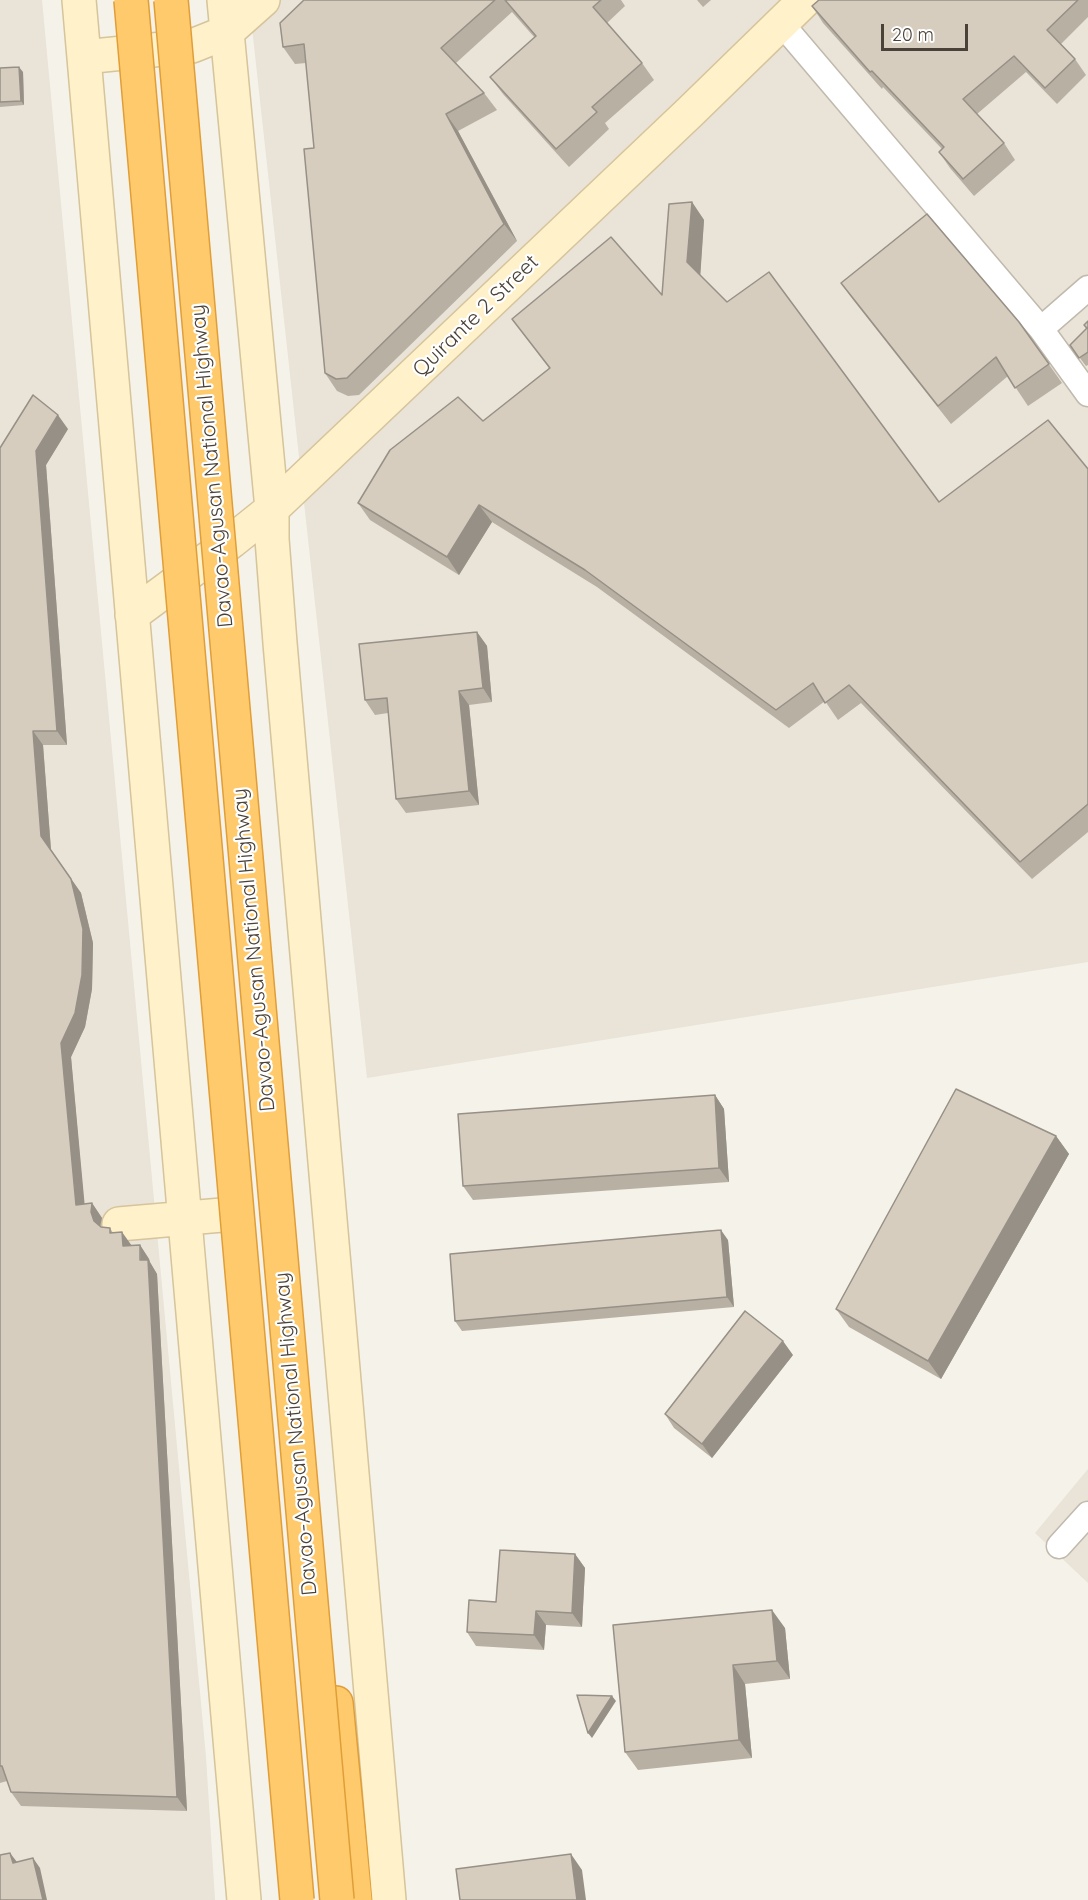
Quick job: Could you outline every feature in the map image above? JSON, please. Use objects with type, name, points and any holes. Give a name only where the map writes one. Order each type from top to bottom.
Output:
[{"type":"highway","points":[[116,0],[122,65]]},
{"type":"highway","name":"Davao-Agusan National Highway","points":[[131,0],[297,1900]]},
{"type":"highway","name":"Davao-Agusan National Highway","points":[[171,0],[337,1900]]},
{"type":"highway","points":[[187,0],[193,58]]},
{"type":"highway","points":[[222,1215],[282,1900]]},
{"type":"highway","name":"Davao-Agusan National Highway","points":[[254,1578],[273,1584],[291,1585],[301,1583],[324,1572],[355,1900]]},
{"type":"highway","points":[[261,1666],[283,1654],[296,1651],[309,1652],[332,1659]]},
{"type":"street","points":[[79,0],[244,1900]]},
{"type":"street","points":[[84,57],[122,65],[193,58],[225,16],[263,0]]},
{"type":"street","name":"Quirante 2 Street","points":[[132,615],[272,509],[805,0]]},
{"type":"street","points":[[225,16],[272,509],[280,643],[389,1900]]},
{"type":"street","points":[[782,23],[1041,329],[1088,394]]},
{"type":"street","points":[[1041,329],[1088,288]]},
{"type":"street","points":[[119,1224],[222,1215]]},
{"type":"street","points":[[1059,1546],[1088,1514]]},
{"type":"shaded area","points":[[0,0],[42,0],[206,1757],[215,1900],[0,1900]]},
{"type":"shaded area","points":[[249,0],[1088,0],[1088,962],[367,1078]]},
{"type":"shaded area","points":[[1088,1469],[1088,1583],[1035,1533]]},
{"type":"building","points":[[304,0],[495,0],[441,48],[484,93],[446,114],[504,224],[347,378],[336,379],[325,373],[304,149],[314,148],[304,44],[283,47],[280,23]]},
{"type":"building","points":[[505,0],[601,0],[593,7],[642,63],[592,107],[597,112],[556,149],[490,77],[536,36]]},
{"type":"building","points":[[819,0],[1078,0],[1047,30],[1075,59],[1045,88],[1014,56],[963,99],[1004,143],[963,179],[939,152],[944,147],[872,71],[870,72],[812,6]]},
{"type":"building","points":[[19,67],[21,101],[0,102],[0,68]]},
{"type":"building","points":[[692,202],[687,262],[727,302],[769,272],[939,502],[1048,420],[1088,469],[1088,804],[1020,862],[849,685],[825,703],[813,683],[776,710],[585,570],[479,505],[447,557],[358,503],[390,450],[458,397],[483,421],[550,368],[512,319],[611,237],[662,295],[669,204]]},
{"type":"building","points":[[927,214],[1019,322],[1049,364],[1015,388],[996,357],[938,406],[841,283]]},
{"type":"building","points":[[1088,321],[1088,352],[1079,358],[1070,345],[1087,328],[1084,325]]},
{"type":"building","points":[[33,395],[58,415],[36,451],[57,731],[33,731],[41,836],[71,879],[83,929],[82,975],[75,1013],[61,1043],[76,1205],[92,1203],[91,1212],[94,1221],[101,1227],[110,1228],[110,1233],[122,1232],[123,1246],[140,1245],[140,1260],[148,1260],[177,1797],[11,1792],[2,1766],[0,1766],[0,448]]},
{"type":"building","points":[[477,632],[483,688],[459,691],[469,791],[396,799],[387,698],[365,700],[359,644]]},
{"type":"building","points":[[956,1089],[1056,1136],[928,1361],[836,1309]]},
{"type":"building","points":[[715,1095],[719,1168],[463,1186],[458,1114]]},
{"type":"building","points":[[721,1230],[727,1297],[455,1321],[450,1254]]},
{"type":"building","points":[[745,1311],[783,1341],[702,1444],[665,1414]]},
{"type":"building","points":[[500,1550],[575,1554],[572,1613],[536,1611],[534,1635],[467,1632],[469,1600],[496,1602]]},
{"type":"building","points":[[772,1610],[777,1661],[733,1665],[739,1740],[625,1752],[613,1625]]},
{"type":"building","points":[[577,1695],[612,1696],[588,1733]]},
{"type":"building","points":[[10,1853],[13,1863],[33,1858],[43,1900],[0,1900],[0,1855]]},
{"type":"building","points":[[571,1854],[577,1900],[460,1900],[456,1869]]}]
